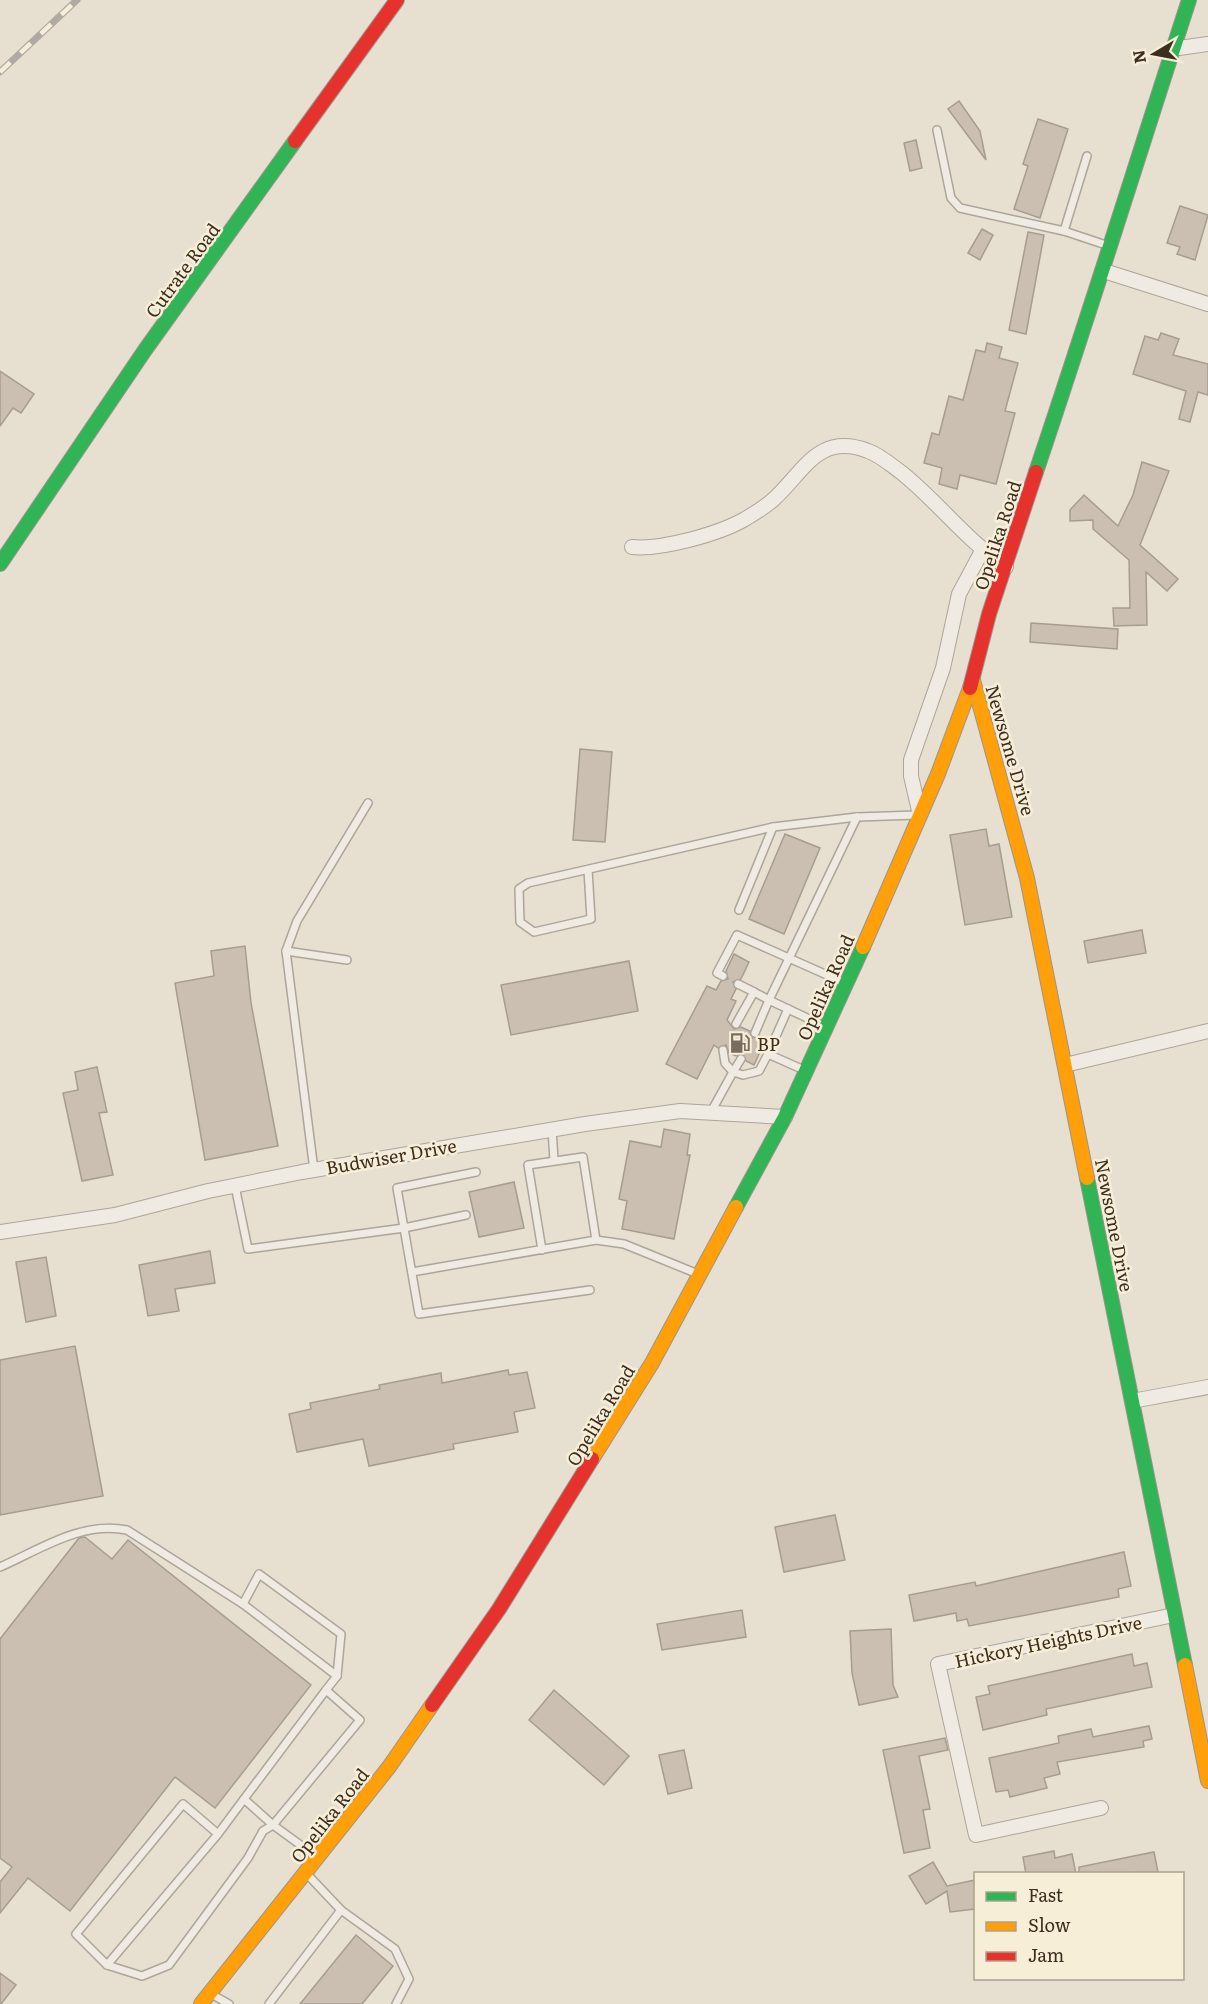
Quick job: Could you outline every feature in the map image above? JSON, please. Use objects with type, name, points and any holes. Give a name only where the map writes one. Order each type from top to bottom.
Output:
[{"type":"main road","name":"Cutrate Road","points":[[0,564],[148,349],[397,0]]},
{"type":"main road","name":"Opelika Road","points":[[206,1999],[319,1858],[408,1741],[499,1609],[646,1373],[785,1117],[920,815],[973,680],[989,614],[1104,271],[1189,0]]},
{"type":"main road","name":"Newsome Drive","points":[[973,680],[1027,878],[1208,1781]]},
{"type":"street","points":[[1172,49],[1208,44]]},
{"type":"street","points":[[1104,271],[1208,304]]},
{"type":"street","points":[[632,547],[651,549],[671,545],[744,520],[775,498],[815,455],[831,448],[850,446],[885,459],[930,495],[982,551],[1006,567]]},
{"type":"street","points":[[920,815],[910,776],[911,759],[943,668],[959,594],[982,551]]},
{"type":"street","points":[[1065,1065],[1208,1031]]},
{"type":"street","name":"Budwiser Drive","points":[[0,1232],[115,1215],[235,1186],[314,1170],[552,1129],[681,1111],[785,1117]]},
{"type":"street","points":[[1132,1401],[1208,1387]]},
{"type":"street","name":"Hickory Heights Drive","points":[[1101,1808],[976,1835],[938,1664],[1174,1615]]},
{"type":"lane","points":[[937,129],[951,198],[960,208],[1064,231],[1111,246]]},
{"type":"lane","points":[[1064,231],[1088,156]]},
{"type":"lane","points":[[314,1170],[286,951],[297,921],[368,803]]},
{"type":"lane","points":[[588,870],[591,919],[534,932],[520,922],[519,889],[528,882],[773,827],[857,817],[920,815]]},
{"type":"lane","points":[[754,1034],[857,817]]},
{"type":"lane","points":[[739,910],[773,827]]},
{"type":"lane","points":[[723,976],[717,972],[737,935],[846,983]]},
{"type":"lane","points":[[286,951],[347,960]]},
{"type":"lane","points":[[738,984],[827,1027]]},
{"type":"lane","points":[[736,1024],[754,992]]},
{"type":"lane","points":[[723,1050],[725,1063],[733,1072],[743,1076],[759,1071],[788,1010]]},
{"type":"lane","points":[[768,1054],[807,1071]]},
{"type":"lane","points":[[711,1112],[741,1059]]},
{"type":"lane","points":[[552,1129],[555,1160]]},
{"type":"lane","points":[[542,1250],[528,1165],[555,1160],[583,1157],[596,1240]]},
{"type":"lane","points":[[476,1172],[396,1188],[419,1314],[590,1290]]},
{"type":"lane","points":[[235,1186],[249,1248],[404,1228],[466,1215]]},
{"type":"lane","points":[[412,1272],[596,1240],[624,1244],[701,1275]]},
{"type":"lane","points":[[0,1567],[81,1530],[106,1526],[127,1530],[243,1604],[337,1676]]},
{"type":"lane","points":[[107,1965],[218,1834],[337,1676],[341,1634],[259,1574],[243,1604]]},
{"type":"lane","points":[[218,1834],[183,1804],[76,1934],[107,1965],[142,1976],[169,1965],[248,1858],[263,1831],[273,1825],[360,1720],[326,1690]]},
{"type":"lane","points":[[244,1799],[273,1825],[319,1858]]},
{"type":"lane","points":[[306,1873],[341,1910],[395,1949],[409,1979],[396,2004]]},
{"type":"lane","points":[[269,2004],[341,1910]]},
{"type":"lane","points":[[206,1999],[229,2004]]},
{"type":"building","points":[[959,101],[980,131],[986,160],[948,109]]},
{"type":"building","points":[[1038,119],[1068,129],[1040,218],[1014,209],[1028,166],[1023,164]]},
{"type":"building","points":[[916,140],[922,168],[910,171],[904,143]]},
{"type":"building","points":[[1180,206],[1208,215],[1195,260],[1177,254],[1180,247],[1167,243]]},
{"type":"building","points":[[982,229],[993,235],[980,260],[968,253]]},
{"type":"building","points":[[1028,232],[1044,235],[1026,334],[1009,330]]},
{"type":"building","points":[[1161,333],[1179,339],[1173,355],[1208,364],[1208,395],[1198,392],[1190,422],[1179,419],[1186,391],[1133,374],[1145,336],[1158,340]]},
{"type":"building","points":[[987,343],[1002,347],[999,358],[1018,363],[1005,411],[1015,413],[996,484],[960,475],[957,489],[939,484],[942,468],[924,463],[932,433],[939,435],[949,396],[963,400],[976,350],[985,352]]},
{"type":"building","points":[[0,371],[34,394],[21,413],[13,408],[0,426]]},
{"type":"building","points":[[1142,462],[1169,471],[1140,545],[1178,579],[1167,591],[1146,572],[1147,625],[1114,626],[1113,608],[1130,608],[1129,560],[1093,529],[1093,520],[1070,521],[1070,510],[1084,495],[1118,526],[1133,495]]},
{"type":"building","points":[[1031,623],[1118,629],[1117,649],[1030,642]]},
{"type":"building","points":[[580,749],[612,752],[605,842],[573,840]]},
{"type":"building","points":[[986,829],[989,846],[999,844],[1012,917],[965,925],[950,835]]},
{"type":"building","points":[[785,834],[820,848],[784,934],[749,919]]},
{"type":"building","points":[[1142,930],[1146,953],[1088,963],[1084,941]]},
{"type":"building","points":[[245,946],[251,1003],[278,1146],[205,1160],[175,983],[214,976],[211,951]]},
{"type":"building","points":[[734,954],[749,962],[741,979],[733,982],[736,989],[731,999],[736,1001],[727,1020],[734,1029],[741,1027],[750,1031],[752,1038],[760,1036],[766,1039],[754,1065],[746,1061],[743,1054],[736,1056],[729,1053],[726,1045],[718,1048],[714,1045],[697,1079],[666,1064],[707,986],[716,990],[721,981],[728,979],[726,971]]},
{"type":"building","points":[[629,961],[638,1011],[511,1035],[501,985]]},
{"type":"building","points":[[97,1067],[107,1112],[99,1113],[113,1175],[82,1181],[63,1093],[78,1090],[75,1072]]},
{"type":"building","points":[[664,1129],[690,1134],[687,1155],[690,1155],[674,1239],[622,1229],[627,1201],[619,1199],[630,1141],[661,1147]]},
{"type":"building","points":[[514,1182],[524,1228],[479,1237],[469,1192]]},
{"type":"building","points":[[210,1251],[215,1283],[175,1289],[179,1311],[148,1316],[139,1265]]},
{"type":"building","points":[[46,1257],[56,1316],[26,1322],[16,1262]]},
{"type":"building","points":[[75,1346],[103,1496],[0,1515],[0,1360]]},
{"type":"building","points":[[508,1370],[509,1375],[527,1372],[535,1408],[514,1412],[518,1432],[453,1444],[454,1449],[369,1466],[363,1439],[297,1452],[289,1414],[311,1409],[310,1403],[380,1389],[379,1385],[441,1373],[442,1383]]},
{"type":"building","points":[[835,1515],[845,1560],[784,1572],[775,1527]]},
{"type":"building","points":[[85,1537],[112,1559],[128,1540],[311,1685],[215,1808],[175,1777],[70,1911],[28,1878],[0,1913],[0,1882],[12,1867],[0,1858],[0,1639],[79,1538]]},
{"type":"building","points":[[1124,1552],[1131,1586],[1118,1589],[1119,1597],[969,1626],[967,1619],[957,1621],[956,1613],[914,1621],[909,1595],[975,1582],[976,1586]]},
{"type":"building","points":[[742,1610],[746,1637],[662,1650],[657,1624]]},
{"type":"building","points":[[891,1629],[893,1685],[898,1697],[859,1705],[852,1673],[850,1631]]},
{"type":"building","points":[[1132,1654],[1134,1666],[1147,1663],[1152,1687],[1046,1709],[1047,1715],[983,1730],[976,1697],[990,1694],[988,1686]]},
{"type":"building","points":[[554,1690],[629,1756],[604,1785],[529,1720]]},
{"type":"building","points":[[1149,1726],[1152,1739],[1143,1741],[1144,1747],[1057,1762],[1060,1774],[1044,1778],[1047,1788],[1010,1797],[1008,1790],[996,1792],[989,1758],[1059,1743],[1058,1736],[1091,1729],[1093,1737]]},
{"type":"building","points":[[945,1738],[948,1750],[919,1756],[930,1809],[923,1810],[930,1848],[904,1853],[883,1750]]},
{"type":"building","points":[[684,1750],[692,1788],[668,1794],[659,1755]]},
{"type":"building","points":[[1054,1851],[1055,1858],[1072,1854],[1076,1872],[1026,1872],[1023,1857]]},
{"type":"building","points":[[1154,1852],[1158,1872],[1079,1872],[1079,1867]]},
{"type":"building","points":[[933,1862],[947,1886],[974,1880],[974,1909],[950,1912],[947,1891],[926,1904],[909,1876]]},
{"type":"building","points":[[356,1935],[393,1966],[362,2004],[300,2004]]},
{"type":"building","points":[[0,1973],[16,1985],[1,2004],[0,2004]]},
{"type":"railway","points":[[0,72],[77,0]]},
{"type":"traffic: fast","points":[[1036,472],[1189,0]]},
{"type":"traffic: fast","points":[[0,564],[145,350],[295,141]]},
{"type":"traffic: fast","points":[[736,1207],[785,1117],[863,947]]},
{"type":"traffic: fast","points":[[1087,1178],[1185,1665]]},
{"type":"traffic: slow","points":[[973,680],[1027,878],[1087,1178]]},
{"type":"traffic: slow","points":[[863,947],[938,774],[970,688]]},
{"type":"traffic: slow","points":[[592,1459],[652,1363],[736,1207]]},
{"type":"traffic: slow","points":[[1185,1665],[1208,1781]]},
{"type":"traffic: slow","points":[[201,2004],[389,1767],[432,1705]]},
{"type":"traffic: jam","points":[[295,141],[397,0]]},
{"type":"traffic: jam","points":[[970,688],[989,614],[1036,472]]},
{"type":"traffic: jam","points":[[432,1705],[499,1609],[592,1459]]},
{"type":"place","name":"BP","points":[[740,1043]]}]
